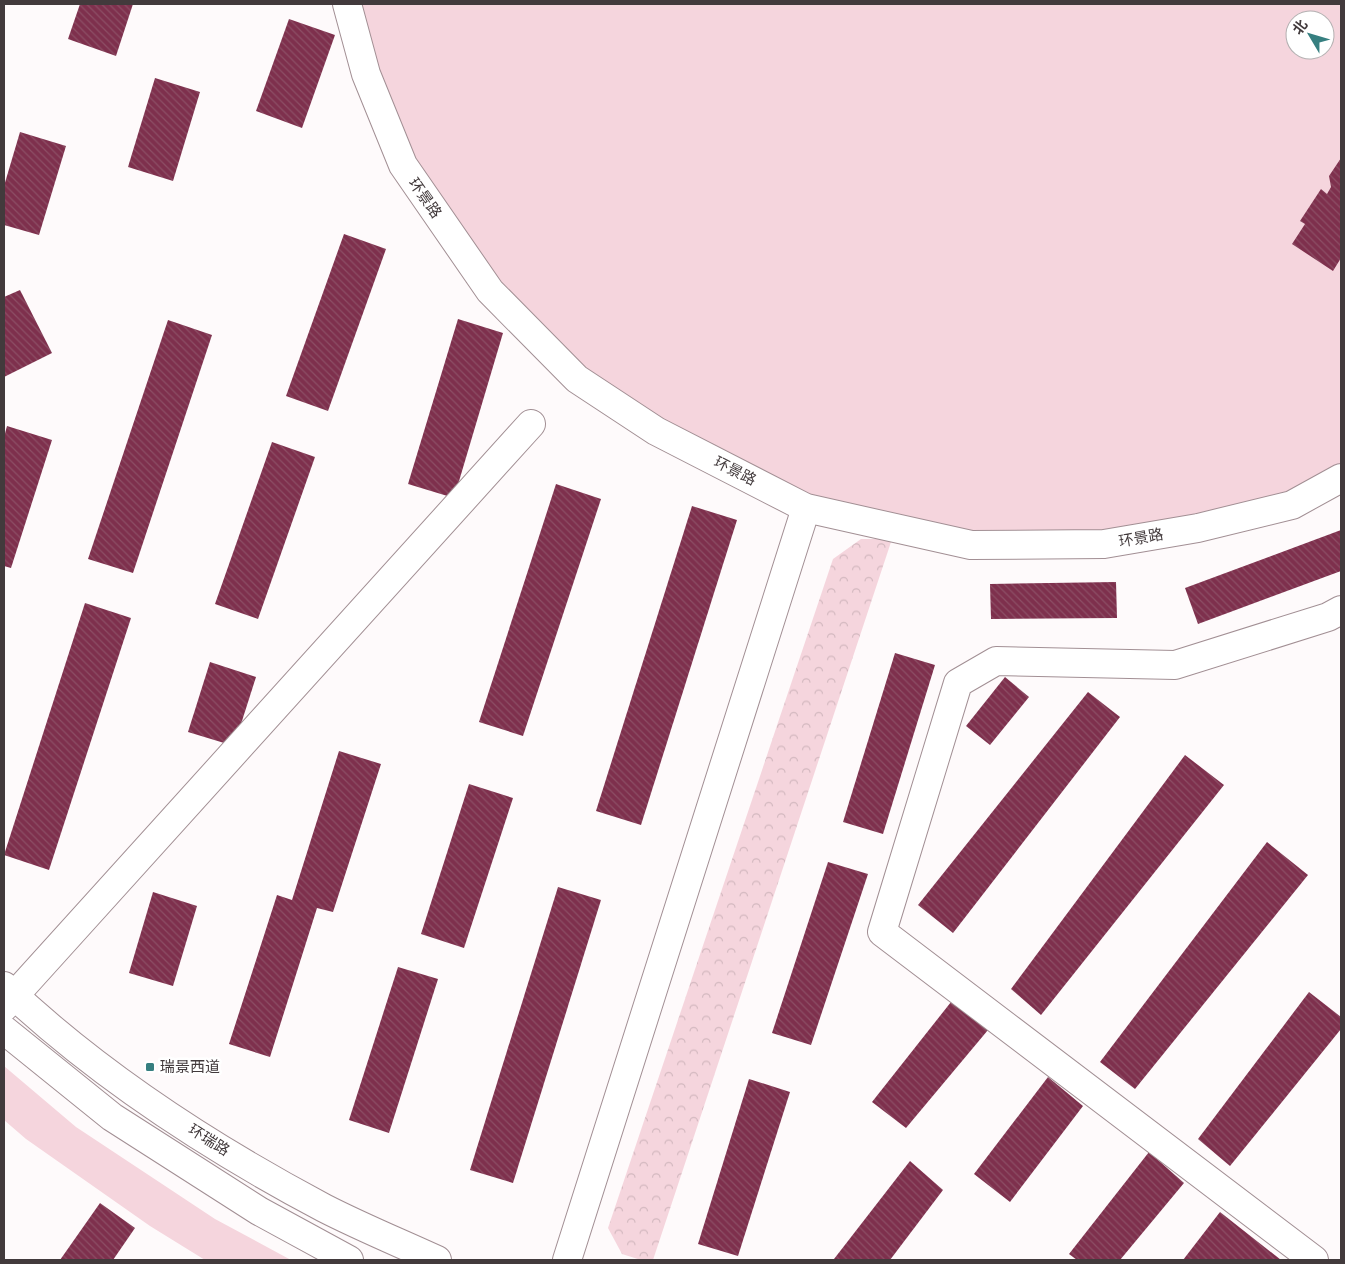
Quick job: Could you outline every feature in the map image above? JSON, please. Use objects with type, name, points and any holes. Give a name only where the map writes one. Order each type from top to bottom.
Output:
[{"type":"street","name":"环景路","points":[[347,4],[366,74],[402,165],[490,291],[577,379],[656,431],[806,508],[971,545],[1104,544],[1198,528],[1292,504],[1341,478]]},
{"type":"street","points":[[7,996],[532,424]]},
{"type":"street","points":[[566,1260],[806,508]]},
{"type":"street","points":[[1314,1260],[882,932],[958,683],[996,661],[1175,664],[1328,617],[1341,610]]},
{"type":"street","name":"环瑞路","points":[[7,996],[124,1086],[246,1163],[325,1208],[437,1260]]},
{"type":"street","points":[[4,1030],[112,1118],[259,1211],[349,1260]]},
{"type":"green space","points":[[347,4],[1341,4],[1341,478],[1198,528],[971,545],[806,508],[577,379],[403,165]]},
{"type":"green space","points":[[861,539],[892,539],[653,1260],[641,1260],[622,1254],[608,1228],[833,559]]},
{"type":"green space","points":[[4,1066],[76,1127],[215,1219],[291,1260],[205,1260],[150,1226],[26,1139],[4,1120]]},
{"type":"building","points":[[80,4],[133,4],[116,56],[68,39]]},
{"type":"building","points":[[289,19],[335,35],[302,128],[256,111]]},
{"type":"building","points":[[155,78],[200,92],[173,181],[128,167]]},
{"type":"building","points":[[20,132],[66,146],[39,235],[4,225],[4,186]]},
{"type":"building","points":[[1341,158],[1341,258],[1333,271],[1292,244],[1305,224],[1300,221],[1321,189],[1327,194],[1331,187],[1329,176]]},
{"type":"building","points":[[344,234],[386,249],[328,411],[286,396]]},
{"type":"building","points":[[20,290],[52,353],[4,377],[4,297]]},
{"type":"building","points":[[458,319],[503,333],[454,498],[408,484]]},
{"type":"building","points":[[168,320],[212,335],[133,573],[88,559]]},
{"type":"building","points":[[7,426],[52,440],[11,568],[4,566],[4,437]]},
{"type":"building","points":[[272,442],[315,457],[258,619],[215,604]]},
{"type":"building","points":[[556,484],[601,499],[523,736],[479,722]]},
{"type":"building","points":[[692,506],[737,520],[641,825],[596,811]]},
{"type":"building","points":[[1341,530],[1341,571],[1198,624],[1185,588]]},
{"type":"building","points":[[1116,582],[1117,618],[991,619],[990,584]]},
{"type":"building","points":[[85,603],[131,618],[49,870],[4,855]]},
{"type":"building","points":[[895,653],[935,665],[883,834],[843,822]]},
{"type":"building","points":[[210,662],[256,677],[234,746],[188,732]]},
{"type":"building","points":[[1005,677],[1029,697],[990,745],[966,726]]},
{"type":"building","points":[[1088,692],[1120,717],[953,933],[918,905]]},
{"type":"building","points":[[339,751],[381,764],[333,912],[317,908],[270,1057],[229,1044],[277,895],[292,900]]},
{"type":"building","points":[[1185,755],[1224,785],[1041,1015],[1011,989]]},
{"type":"building","points":[[469,784],[513,798],[464,948],[421,934]]},
{"type":"building","points":[[1267,842],[1308,875],[1135,1089],[1100,1062]]},
{"type":"building","points":[[828,862],[868,874],[811,1045],[772,1033]]},
{"type":"building","points":[[558,887],[601,900],[513,1183],[470,1170]]},
{"type":"building","points":[[153,892],[197,906],[173,986],[129,973]]},
{"type":"building","points":[[398,967],[438,979],[389,1133],[349,1120]]},
{"type":"building","points":[[1309,992],[1341,1017],[1341,1029],[1230,1166],[1198,1139]]},
{"type":"building","points":[[951,1002],[988,1030],[906,1128],[872,1102]]},
{"type":"building","points":[[1048,1077],[1083,1106],[1010,1202],[974,1174]]},
{"type":"building","points":[[749,1079],[790,1092],[738,1256],[698,1244]]},
{"type":"building","points":[[1149,1152],[1184,1183],[1120,1260],[1077,1260],[1069,1254]]},
{"type":"building","points":[[910,1161],[943,1190],[890,1260],[834,1259]]},
{"type":"building","points":[[100,1203],[135,1228],[113,1260],[60,1260]]},
{"type":"building","points":[[1220,1212],[1281,1260],[1183,1260]]},
{"type":"place","name":"瑞景西道","points":[[150,1067]]}]
